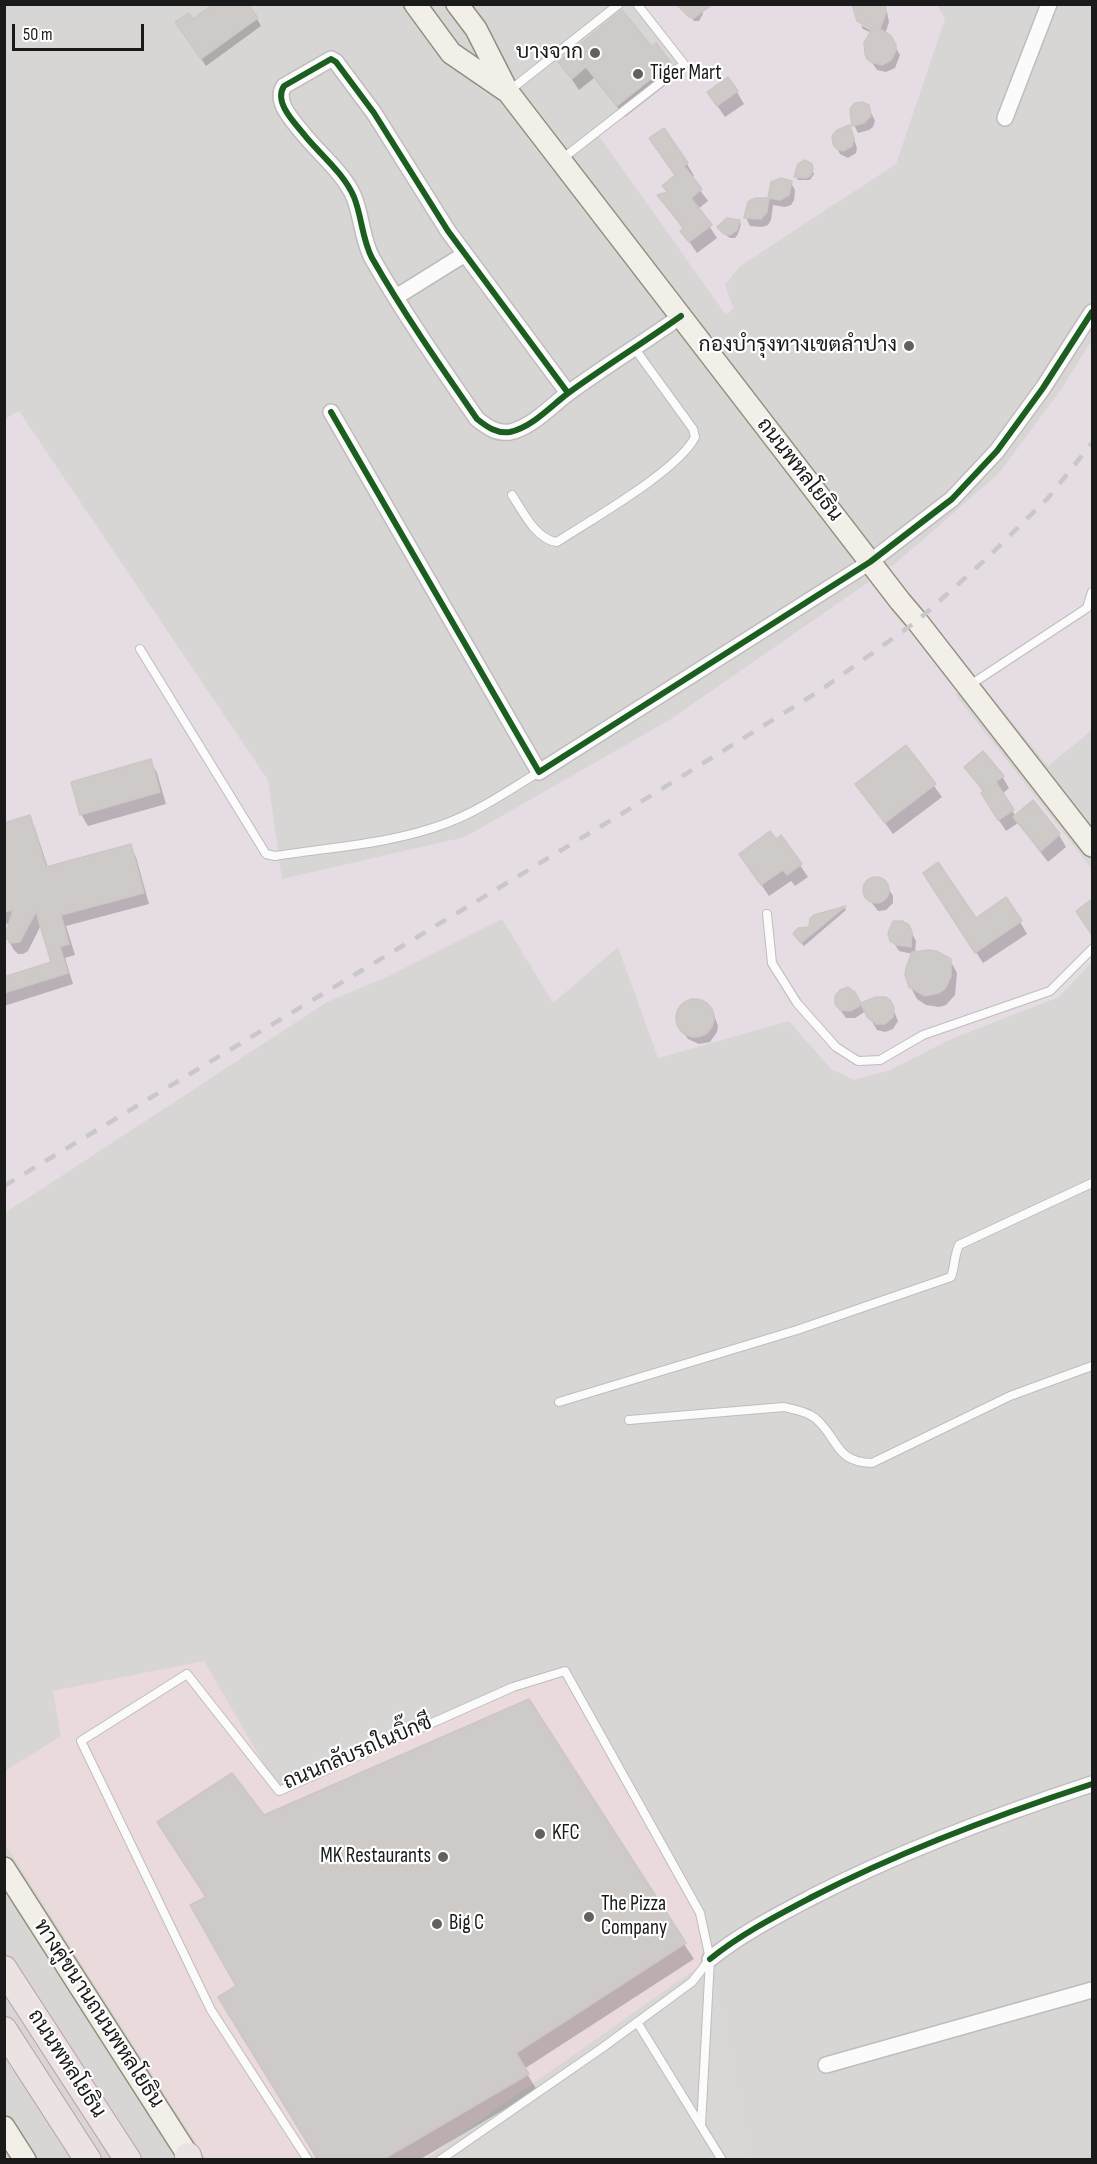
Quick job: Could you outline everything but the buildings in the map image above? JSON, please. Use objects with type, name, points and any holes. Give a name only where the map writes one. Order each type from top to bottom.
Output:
[{"type":"highway","name":"ถนนพหลโยธิน","points":[[4,1969],[128,2160]]},
{"type":"highway","name":"ถนนพหลโยธิน","points":[[4,2030],[88,2160]]},
{"type":"main road","name":"ถนนพหลโยธิน","points":[[415,4],[451,53],[508,92]]},
{"type":"main road","name":"ถนนพหลโยธิน","points":[[458,4],[476,30],[508,92],[1092,846]]},
{"type":"main road","name":"ทางคู่ขนานถนนพหลโยธิน","points":[[4,1868],[189,2158]]},
{"type":"main road","points":[[4,2127],[25,2160]]},
{"type":"street","points":[[1005,118],[1049,4]]},
{"type":"street","points":[[568,393],[448,231],[374,113],[336,62],[331,59],[284,86],[280,91],[283,104],[291,119],[345,180],[354,198],[366,245],[396,297],[477,419],[490,429],[502,433],[527,425],[568,393],[681,316]]},
{"type":"street","points":[[396,297],[465,254]]},
{"type":"street","points":[[331,412],[539,772],[870,562],[952,499],[997,451],[1043,388],[1092,312]]},
{"type":"street","points":[[710,1959],[733,1940],[864,1870],[1049,1798],[1092,1784]]},
{"type":"street","points":[[826,2065],[1092,1990]]},
{"type":"lane","points":[[508,92],[619,4]]},
{"type":"lane","points":[[560,160],[684,64],[637,4]]},
{"type":"lane","points":[[512,495],[532,526],[544,537],[557,542],[638,490],[674,462],[691,445],[695,437],[693,429],[635,349]]},
{"type":"lane","points":[[967,686],[1090,607],[1092,592]]},
{"type":"lane","points":[[140,649],[266,854],[275,856],[398,838],[437,826],[485,804],[539,772]]},
{"type":"lane","points":[[767,914],[772,963],[797,1003],[836,1047],[858,1061],[880,1060],[923,1035],[1050,991],[1092,949]]},
{"type":"lane","points":[[559,1402],[797,1330],[951,1277],[959,1245],[1092,1183]]},
{"type":"lane","points":[[629,1420],[784,1407],[804,1412],[815,1418],[838,1449],[850,1460],[872,1463],[1011,1396],[1092,1366]]},
{"type":"lane","name":"ถนนกลับรถในบิ๊กซี","points":[[308,2160],[211,2010],[81,1741],[187,1674],[279,1791],[513,1687],[565,1671],[700,1913],[710,1959]]},
{"type":"lane","points":[[440,2160],[692,1982],[710,1959]]},
{"type":"lane","points":[[701,2127],[710,1959]]},
{"type":"lane","points":[[638,2022],[722,2160]]},
{"type":"shaded area","points":[[937,4],[945,19],[896,164],[740,266],[725,285],[733,308],[726,315],[596,132],[683,64],[637,5]]},
{"type":"shaded area","points":[[5,5],[1092,5],[1092,2159],[5,2159]]},
{"type":"shaded area","points":[[1092,340],[1092,730],[1048,766],[982,685],[955,694],[1092,869],[1092,962],[1059,997],[951,1039],[890,1070],[854,1080],[831,1069],[789,1021],[658,1058],[618,947],[553,1003],[502,919],[391,975],[327,1002],[5,1213],[5,419],[19,411],[268,780],[282,879],[465,837],[671,719],[896,563],[999,473],[1060,391]]},
{"type":"shaded area","points":[[204,1661],[279,1790],[513,1687],[565,1671],[700,1913],[710,1959],[426,2159],[206,2159],[5,1844],[5,1771],[61,1736],[53,1691]]},
{"type":"shaded area","points":[[710,1959],[750,2159],[426,2160],[478,2123]]},
{"type":"railway","points":[[4,1186],[618,816],[821,690],[917,621],[985,560],[1048,498],[1092,443]]},
{"type":"cycle path","points":[[568,393],[448,231],[374,113],[336,62],[331,59],[284,86],[281,99],[287,113],[350,189],[357,205],[369,251],[384,279],[477,419],[488,427],[496,431],[510,432],[526,426],[581,384],[681,316]]},
{"type":"cycle path","points":[[331,412],[539,772],[870,562],[952,499],[997,451],[1043,388],[1092,312]]},
{"type":"cycle path","points":[[710,1959],[772,1918],[880,1864],[985,1821],[1092,1784]]},
{"type":"place","name":"บางจาก","points":[[595,53]]},
{"type":"place","name":"Tiger Mart","points":[[638,74]]},
{"type":"place","name":"กองบำรุงทางเขตลำปาง","points":[[909,346]]},
{"type":"place","name":"KFC","points":[[540,1834]]},
{"type":"place","name":"MK Restaurants","points":[[443,1857]]},
{"type":"place","name":"The Pizza Company","points":[[589,1917]]},
{"type":"place","name":"Big C","points":[[437,1924]]}]
